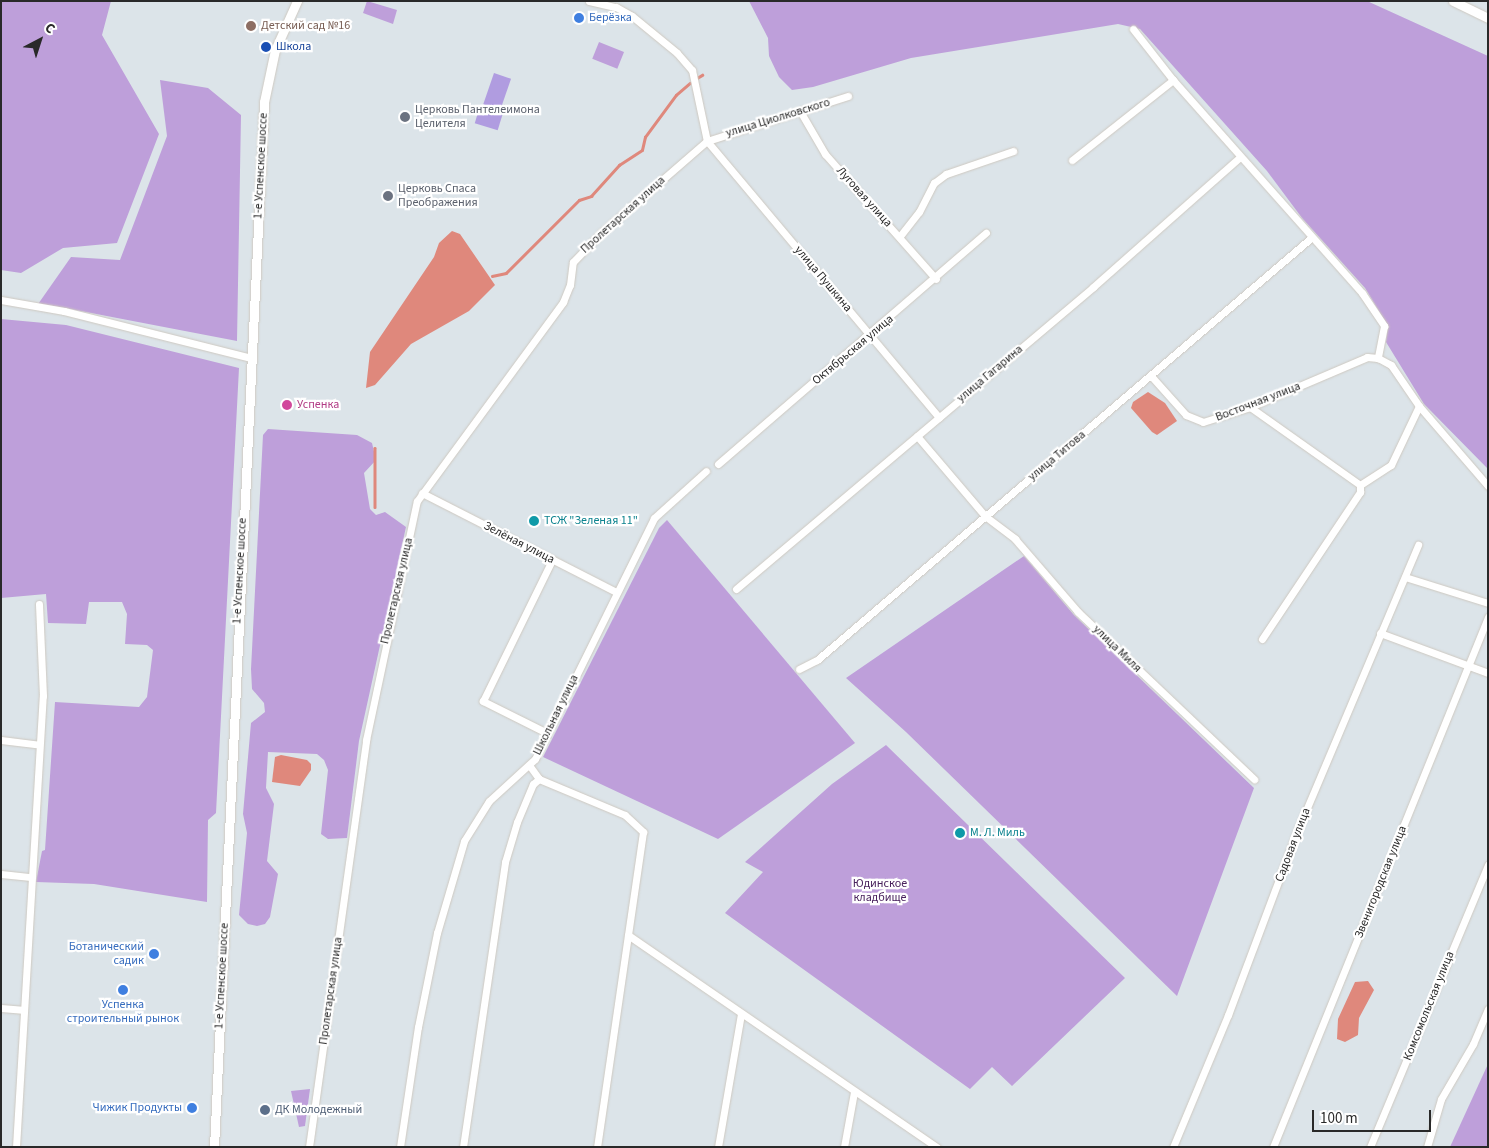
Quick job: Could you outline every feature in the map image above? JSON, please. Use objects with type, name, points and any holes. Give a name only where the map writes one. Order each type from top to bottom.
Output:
[{"type":"main road","name":"1-е Успенское шоссе","points":[[214,1147],[266,84],[278,43],[297,1]]},
{"type":"main road","points":[[1453,1],[1488,18]]},
{"type":"street","points":[[589,1],[616,7],[632,16],[687,64],[692,70],[707,141]]},
{"type":"street","points":[[1132,29],[1173,80],[1240,157],[1362,293],[1384,326],[1378,358],[1391,365],[1419,406],[1488,486]]},
{"type":"street","points":[[1072,160],[1173,80]]},
{"type":"street","name":"улица Циолковского","points":[[707,141],[848,96]]},
{"type":"street","name":"Луговая улица","points":[[800,111],[824,154],[900,236],[936,279]]},
{"type":"street","name":"улица Пушкина","points":[[707,141],[939,417]]},
{"type":"street","name":"Пролетарская улица","points":[[309,1147],[366,740],[390,616],[417,501],[563,302],[578,255],[707,141]]},
{"type":"street","points":[[900,236],[919,212],[934,183],[946,174],[1014,151]]},
{"type":"street","name":"улица Гагарина","points":[[736,589],[917,436],[1240,157]]},
{"type":"street","name":"Октябрьская улица","points":[[718,464],[936,279],[986,233]]},
{"type":"street","name":"улица Титова","points":[[799,669],[817,660],[1152,377],[1311,238]]},
{"type":"street","points":[[1,300],[64,310],[252,358]]},
{"type":"street","name":"Восточная улица","points":[[1152,377],[1195,422],[1211,420],[1250,407],[1367,358],[1378,358]]},
{"type":"street","points":[[1360,485],[1391,466],[1419,406]]},
{"type":"street","points":[[1250,407],[1360,485]]},
{"type":"street","points":[[917,436],[986,516]]},
{"type":"street","name":"Школьная улица","points":[[400,1147],[418,1027],[454,866],[464,841],[489,801],[535,759],[654,518],[706,471]]},
{"type":"street","points":[[1262,639],[1360,492],[1360,485]]},
{"type":"street","name":"Зелёная улица","points":[[422,494],[616,592]]},
{"type":"street","name":"улица Миля","points":[[986,516],[1015,539],[1078,612],[1254,779]]},
{"type":"street","name":"Садовая улица","points":[[1173,1147],[1228,1015],[1296,834],[1418,545]]},
{"type":"street","points":[[547,733],[483,701],[552,560]]},
{"type":"street","points":[[1406,577],[1488,603]]},
{"type":"street","points":[[16,1147],[22,1010],[43,696],[40,604]]},
{"type":"street","name":"Звенигородская улица","points":[[1273,1147],[1488,617]]},
{"type":"street","points":[[1380,633],[1488,673]]},
{"type":"street","points":[[1,740],[39,745]]},
{"type":"street","points":[[528,765],[539,779],[625,815],[641,827],[643,832],[597,1147]]},
{"type":"street","points":[[463,1147],[505,862],[517,822],[533,784],[539,779]]},
{"type":"street","name":"Комсомольская улица","points":[[1370,1147],[1488,864]]},
{"type":"street","points":[[1,874],[31,877]]},
{"type":"street","points":[[628,935],[854,1092],[937,1147]]},
{"type":"street","points":[[1,1008],[22,1010]]},
{"type":"street","points":[[1427,1147],[1441,1099],[1472,1044],[1488,1009]]},
{"type":"street","points":[[718,1147],[742,1014]]},
{"type":"street","points":[[844,1147],[854,1092]]},
{"type":"green space","points":[[1,1],[111,1],[102,35],[159,134],[117,243],[63,248],[21,273],[1,270]]},
{"type":"green space","points":[[367,1],[397,10],[393,24],[363,13]]},
{"type":"green space","points":[[749,1],[1367,1],[1488,56],[1488,469],[1424,404],[1386,342],[1388,326],[1365,288],[1302,218],[1267,171],[1140,29],[1118,24],[911,58],[813,87],[792,90],[779,77],[769,56],[768,38]]},
{"type":"green space","points":[[599,42],[624,52],[617,69],[592,59]]},
{"type":"green space","points":[[160,80],[208,88],[241,115],[237,341],[65,308],[36,307],[71,257],[120,260],[167,136]]},
{"type":"green space","points":[[1,319],[66,325],[239,368],[216,813],[208,820],[207,902],[94,884],[36,882],[42,851],[45,850],[55,702],[139,707],[147,697],[153,650],[147,645],[125,644],[127,614],[122,602],[89,602],[86,624],[48,623],[46,594],[1,598]]},
{"type":"green space","points":[[268,429],[357,435],[372,443],[376,460],[364,473],[370,509],[376,515],[385,512],[406,527],[359,741],[347,838],[328,839],[321,834],[328,770],[324,760],[317,754],[268,752],[266,788],[274,804],[267,861],[278,874],[270,917],[265,924],[257,926],[248,924],[239,915],[247,833],[243,814],[251,723],[265,712],[264,703],[252,689],[251,669],[263,435]]},
{"type":"green space","points":[[667,520],[855,743],[718,839],[543,757],[659,528]]},
{"type":"green space","points":[[1024,556],[1074,615],[1254,788],[1177,996],[906,732],[846,678]]},
{"type":"green space","name":"Юдинское кладбище","points":[[886,745],[1125,978],[1012,1086],[992,1067],[970,1089],[725,913],[763,872],[745,862],[832,784]]},
{"type":"green space","points":[[1488,1064],[1488,1147],[1450,1147]]},
{"type":"green space","points":[[310,1089],[305,1126],[299,1127],[291,1091]]},
{"type":"shaded area","points":[[494,73],[511,79],[500,110],[483,104]]},
{"type":"shaded area","points":[[480,106],[503,113],[498,130],[475,123]]},
{"type":"shaded area","points":[[452,231],[460,234],[495,285],[469,311],[411,344],[375,385],[366,388],[370,352],[434,257],[439,243]]},
{"type":"shaded area","points":[[1148,392],[1165,403],[1177,421],[1157,435],[1152,432],[1131,408],[1133,402]]},
{"type":"shaded area","points":[[281,755],[307,760],[311,764],[311,770],[300,786],[272,782],[275,757]]},
{"type":"shaded area","points":[[1368,981],[1374,990],[1359,1018],[1358,1035],[1345,1042],[1337,1039],[1338,1019],[1355,982]]},
{"type":"waterway","points":[[697,78],[702,75]]},
{"type":"waterway","points":[[492,276],[506,273],[579,200],[591,196],[619,165],[642,150],[645,137],[676,95],[690,83]]},
{"type":"waterway","points":[[375,448],[375,507]]},
{"type":"place","name":"Берёзка","points":[[579,18]]},
{"type":"place","name":"Детский сад №16","points":[[251,26]]},
{"type":"place","name":"Школа","points":[[266,47]]},
{"type":"place","name":"Церковь Пантелеимона Целителя","points":[[405,117]]},
{"type":"place","name":"Церковь Спаса Преображения","points":[[388,196]]},
{"type":"place","name":"Успенка","points":[[287,405]]},
{"type":"place","name":"ТСЖ \"Зеленая 11\"","points":[[534,521]]},
{"type":"place","name":"М. Л. Миль","points":[[960,833]]},
{"type":"place","name":"Ботанический садик","points":[[154,954]]},
{"type":"place","name":"Успенка строительный рынок","points":[[123,990]]},
{"type":"place","name":"Чижик Продукты","points":[[192,1108]]},
{"type":"place","name":"ДК Молодежный","points":[[265,1110]]}]
